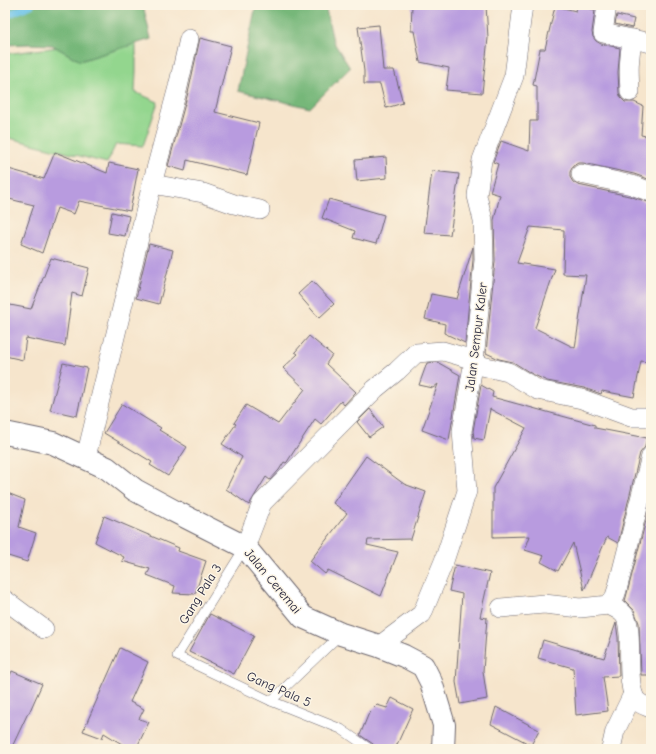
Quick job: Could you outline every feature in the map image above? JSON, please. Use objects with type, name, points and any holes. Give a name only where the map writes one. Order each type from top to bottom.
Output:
[{"type":"street","name":"Jalan Sempur Kaler","points":[[379,646],[422,614],[444,561],[467,491],[462,431],[474,360],[484,260],[483,220],[477,196],[482,160],[514,76],[523,5]]},
{"type":"street","points":[[607,5],[603,33],[642,41],[629,57],[628,65],[630,92]]},
{"type":"street","points":[[86,457],[152,184],[178,87],[189,39]]},
{"type":"street","points":[[581,174],[632,185],[651,192]]},
{"type":"street","points":[[152,184],[203,193],[234,204],[260,210]]},
{"type":"street","points":[[245,547],[262,503],[375,389],[416,353],[443,351],[474,360],[482,366],[508,372],[538,390],[582,399],[631,417],[651,416]]},
{"type":"street","name":"Jalan Ceremai","points":[[5,433],[53,443],[86,457],[106,468],[135,490],[245,547],[303,617],[340,634],[379,646],[404,656],[423,666],[431,682],[444,725],[443,749]]},
{"type":"street","points":[[609,605],[614,599],[617,590],[651,456]]},
{"type":"street","points":[[5,600],[44,629]]},
{"type":"street","points":[[501,608],[544,604],[580,608],[609,605],[621,611],[626,617],[629,631],[629,655],[633,694],[636,700],[641,704],[651,708]]},
{"type":"street","points":[[611,749],[614,732],[633,694]]},
{"type":"lane","name":"Gang Pala 3","points":[[177,656],[245,547]]},
{"type":"lane","points":[[271,701],[340,634]]},
{"type":"lane","name":"Gang Pala 5","points":[[177,656],[271,701],[341,729],[370,749]]},
{"type":"green space","points":[[5,5],[143,5],[151,39],[80,61],[52,45],[5,45]]},
{"type":"green space","points":[[256,5],[325,5],[333,41],[350,68],[310,108],[238,91]]},
{"type":"green space","points":[[136,37],[135,92],[158,102],[143,146],[116,144],[107,163],[5,137],[5,54]]},
{"type":"building","points":[[412,5],[486,5],[488,38],[482,93],[446,90],[449,68],[420,62],[414,31],[411,31]]},
{"type":"building","points":[[577,5],[595,10],[592,32],[593,37],[601,44],[620,48],[618,72],[619,93],[625,102],[634,102],[643,106],[641,135],[651,137],[651,180],[634,174],[583,163],[578,163],[573,166],[570,172],[570,177],[573,182],[578,185],[629,196],[651,203],[651,346],[647,362],[641,361],[634,397],[602,391],[601,394],[584,388],[547,381],[532,374],[513,362],[499,359],[486,353],[495,261],[494,220],[500,195],[490,192],[498,164],[493,162],[501,141],[529,151],[530,121],[537,121],[537,86],[533,85],[540,49],[545,49],[555,6],[576,11]],"holes":[[[530,227],[564,230],[563,274],[586,275],[575,348],[535,328],[555,269],[517,263]]]},
{"type":"building","points":[[617,15],[634,19],[632,28],[615,24]]},
{"type":"building","points":[[379,25],[383,70],[394,70],[403,103],[386,108],[380,84],[364,84],[364,71],[358,27]]},
{"type":"building","points":[[200,38],[231,46],[215,112],[259,123],[247,175],[187,160],[185,171],[168,166],[189,89]]},
{"type":"building","points":[[55,152],[107,173],[109,163],[138,169],[130,211],[79,201],[74,214],[57,208],[42,253],[21,244],[34,205],[5,198],[5,168],[44,179]]},
{"type":"building","points":[[386,157],[387,178],[357,181],[355,160]]},
{"type":"building","points":[[432,171],[459,174],[450,235],[424,233]]},
{"type":"building","points":[[329,199],[384,215],[376,244],[353,238],[355,231],[322,218]]},
{"type":"building","points":[[112,212],[129,216],[125,236],[108,233]]},
{"type":"building","points":[[149,244],[173,250],[159,304],[136,298]]},
{"type":"building","points":[[473,247],[465,343],[444,333],[445,324],[425,319],[431,294],[457,299]]},
{"type":"building","points":[[51,258],[89,268],[82,296],[72,293],[65,346],[26,338],[23,360],[5,356],[5,304],[31,309]]},
{"type":"building","points":[[312,281],[334,304],[319,318],[298,294]]},
{"type":"building","points":[[309,336],[332,355],[326,364],[356,392],[344,405],[341,401],[321,424],[315,419],[287,462],[284,462],[270,480],[266,477],[249,505],[226,489],[242,457],[222,444],[236,424],[234,423],[246,405],[278,424],[305,389],[283,368],[298,354],[295,352]]},
{"type":"building","points":[[437,362],[460,375],[449,440],[422,430],[438,384],[433,388],[419,385],[427,363]]},
{"type":"building","points":[[63,363],[87,368],[77,416],[50,410]]},
{"type":"building","points":[[481,385],[493,392],[492,397],[595,425],[595,428],[647,438],[645,447],[640,453],[618,543],[607,537],[584,590],[573,543],[558,571],[541,562],[544,556],[525,550],[530,536],[493,537],[493,488],[526,428],[490,409],[484,440],[474,438],[473,431]]},
{"type":"building","points":[[122,404],[161,428],[159,430],[187,447],[168,476],[150,465],[152,462],[104,433]]},
{"type":"building","points":[[370,409],[383,427],[369,437],[357,422]]},
{"type":"building","points":[[366,456],[404,484],[426,492],[411,539],[368,540],[367,545],[398,552],[381,596],[328,570],[325,574],[310,561],[347,513],[333,503]]},
{"type":"building","points":[[5,492],[25,500],[19,527],[36,533],[27,562],[5,555]]},
{"type":"building","points":[[651,501],[651,675],[641,675],[639,623],[634,610],[625,601]]},
{"type":"building","points":[[104,516],[179,548],[178,551],[206,561],[195,594],[173,593],[175,586],[147,575],[150,569],[122,561],[124,557],[95,542]]},
{"type":"building","points":[[455,565],[490,573],[480,617],[487,618],[483,671],[487,699],[460,704],[456,682],[462,594],[449,591]]},
{"type":"building","points":[[210,614],[254,636],[234,674],[189,652]]},
{"type":"building","points":[[616,623],[618,637],[619,676],[603,677],[608,711],[576,715],[573,668],[538,658],[543,640],[604,658]]},
{"type":"building","points":[[120,648],[148,662],[130,702],[144,709],[139,719],[149,722],[136,749],[130,749],[104,733],[102,738],[83,731]]},
{"type":"building","points":[[12,671],[42,684],[11,749],[5,749],[5,686]]},
{"type":"building","points":[[392,698],[413,709],[395,749],[376,749],[373,744],[360,735],[369,713],[377,705],[387,708]]},
{"type":"building","points":[[496,707],[539,730],[531,745],[491,724]]},
{"type":"waterway","points":[[5,16],[31,5]]}]
